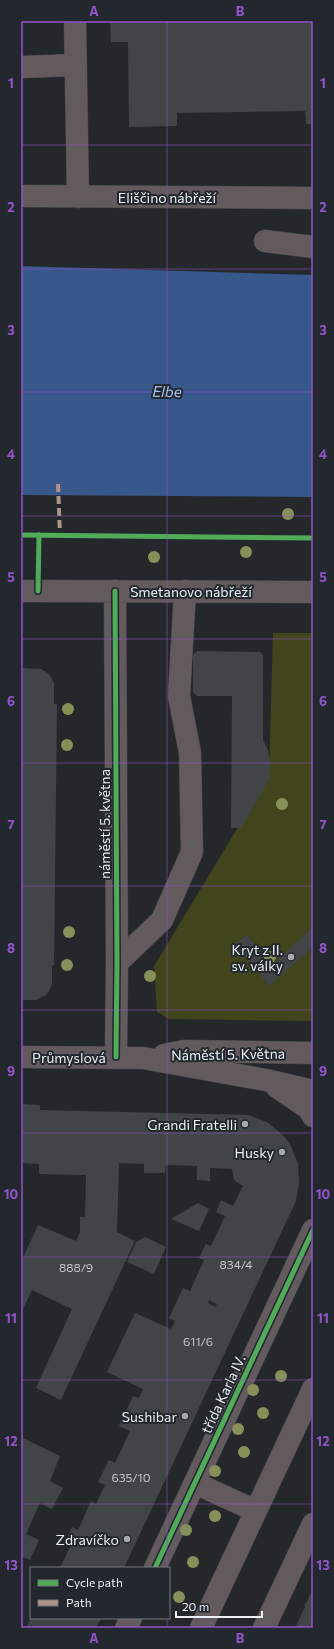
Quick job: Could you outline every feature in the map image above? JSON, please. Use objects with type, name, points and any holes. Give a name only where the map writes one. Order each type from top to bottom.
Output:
[{"type":"street","points":[[75,21],[78,197]]},
{"type":"street","points":[[21,67],[76,66]]},
{"type":"street","name":"Eliščino nábřeží","points":[[21,196],[313,198]]},
{"type":"street","points":[[265,241],[313,248]]},
{"type":"street","name":"Smetanovo nábřeží","points":[[21,591],[313,592]]},
{"type":"street","name":"náměstí 5. května","points":[[115,591],[117,963],[116,1057],[143,1058],[266,1080],[313,1091]]},
{"type":"street","points":[[117,963],[162,920],[192,852],[190,753],[179,696],[185,591]]},
{"type":"street","name":"Náměstí 5. Května","points":[[143,1058],[184,1051],[313,1054]]},
{"type":"street","name":"Průmyslová","points":[[21,1057],[116,1057]]},
{"type":"street","name":"Náměstí 5. Května","points":[[266,1080],[309,1108],[313,1116]]},
{"type":"street","name":"třída Karla IV.","points":[[155,1567],[313,1230]]},
{"type":"street","points":[[201,1628],[313,1389]]},
{"type":"street","points":[[195,1483],[256,1511]]},
{"type":"street","points":[[264,1628],[313,1524]]},
{"type":"street","points":[[126,1628],[130,1619]]},
{"type":"green space","points":[[273,633],[313,633],[313,1021],[169,1019],[157,1012],[154,966],[269,776]]},
{"type":"water","name":"Elbe","points":[[21,266],[313,275],[313,497],[21,495]]},
{"type":"building","points":[[110,21],[313,21],[313,124],[306,124],[305,111],[177,113],[177,126],[129,127],[128,42],[111,42]]},
{"type":"building","points":[[197,651],[260,652],[263,655],[263,740],[268,750],[270,776],[241,828],[231,828],[232,696],[197,696],[193,692],[193,655]]},
{"type":"building","points":[[21,668],[41,669],[50,675],[54,683],[54,704],[57,704],[54,965],[52,965],[52,984],[49,991],[46,995],[36,1000],[21,1000]]},
{"type":"building","name":"Kryt z II. sv. války","points":[[312,928],[313,952],[311,949],[269,986],[244,955],[240,959],[231,947],[247,935],[272,965]]},
{"type":"building","points":[[21,1104],[40,1105],[40,1110],[248,1115],[267,1122],[284,1136],[291,1146],[298,1164],[299,1183],[296,1201],[124,1567],[60,1567],[71,1545],[65,1542],[72,1527],[78,1530],[91,1501],[96,1504],[105,1485],[98,1482],[109,1460],[115,1463],[130,1431],[119,1426],[133,1396],[139,1398],[143,1389],[107,1372],[135,1313],[171,1329],[175,1321],[169,1318],[183,1288],[190,1291],[204,1260],[199,1258],[206,1244],[211,1246],[225,1216],[216,1212],[221,1200],[233,1206],[243,1186],[234,1180],[232,1169],[210,1168],[210,1181],[197,1180],[197,1166],[166,1165],[165,1173],[144,1173],[144,1164],[119,1163],[117,1232],[135,1241],[61,1400],[36,1388],[72,1309],[32,1290],[21,1313],[21,1262],[38,1225],[76,1241],[80,1232],[80,1217],[85,1217],[86,1175],[39,1174],[39,1164],[21,1163]],"holes":[[[209,1300],[217,1304],[215,1307],[208,1303]]]},
{"type":"building","points":[[198,1203],[209,1209],[199,1231],[171,1219]]},
{"type":"building","points":[[145,1237],[166,1247],[154,1274],[127,1262],[136,1242]]},
{"type":"building","points":[[21,1437],[60,1456],[50,1481],[63,1488],[52,1509],[40,1503],[26,1534],[39,1540],[30,1560],[21,1556]]},
{"type":"building","points":[[313,1589],[313,1628],[294,1628],[305,1607],[304,1604],[305,1605]]},
{"type":"building","points":[[30,1619],[100,1619],[96,1628],[26,1628]]},
{"type":"marked path","points":[[58,484],[60,535]]},
{"type":"cycle path","points":[[21,535],[313,538]]},
{"type":"cycle path","points":[[38,591],[39,535]]},
{"type":"cycle path","points":[[115,591],[117,963],[116,1057]]},
{"type":"cycle path","points":[[155,1567],[313,1230]]},
{"type":"place","name":"Kryt z II. sv. války","points":[[291,957]]},
{"type":"place","name":"Grandi Fratelli","points":[[245,1124]]},
{"type":"place","name":"Husky","points":[[282,1152]]},
{"type":"place","name":"Sushibar","points":[[185,1416]]},
{"type":"place","name":"Zdravíčko","points":[[127,1539]]}]
